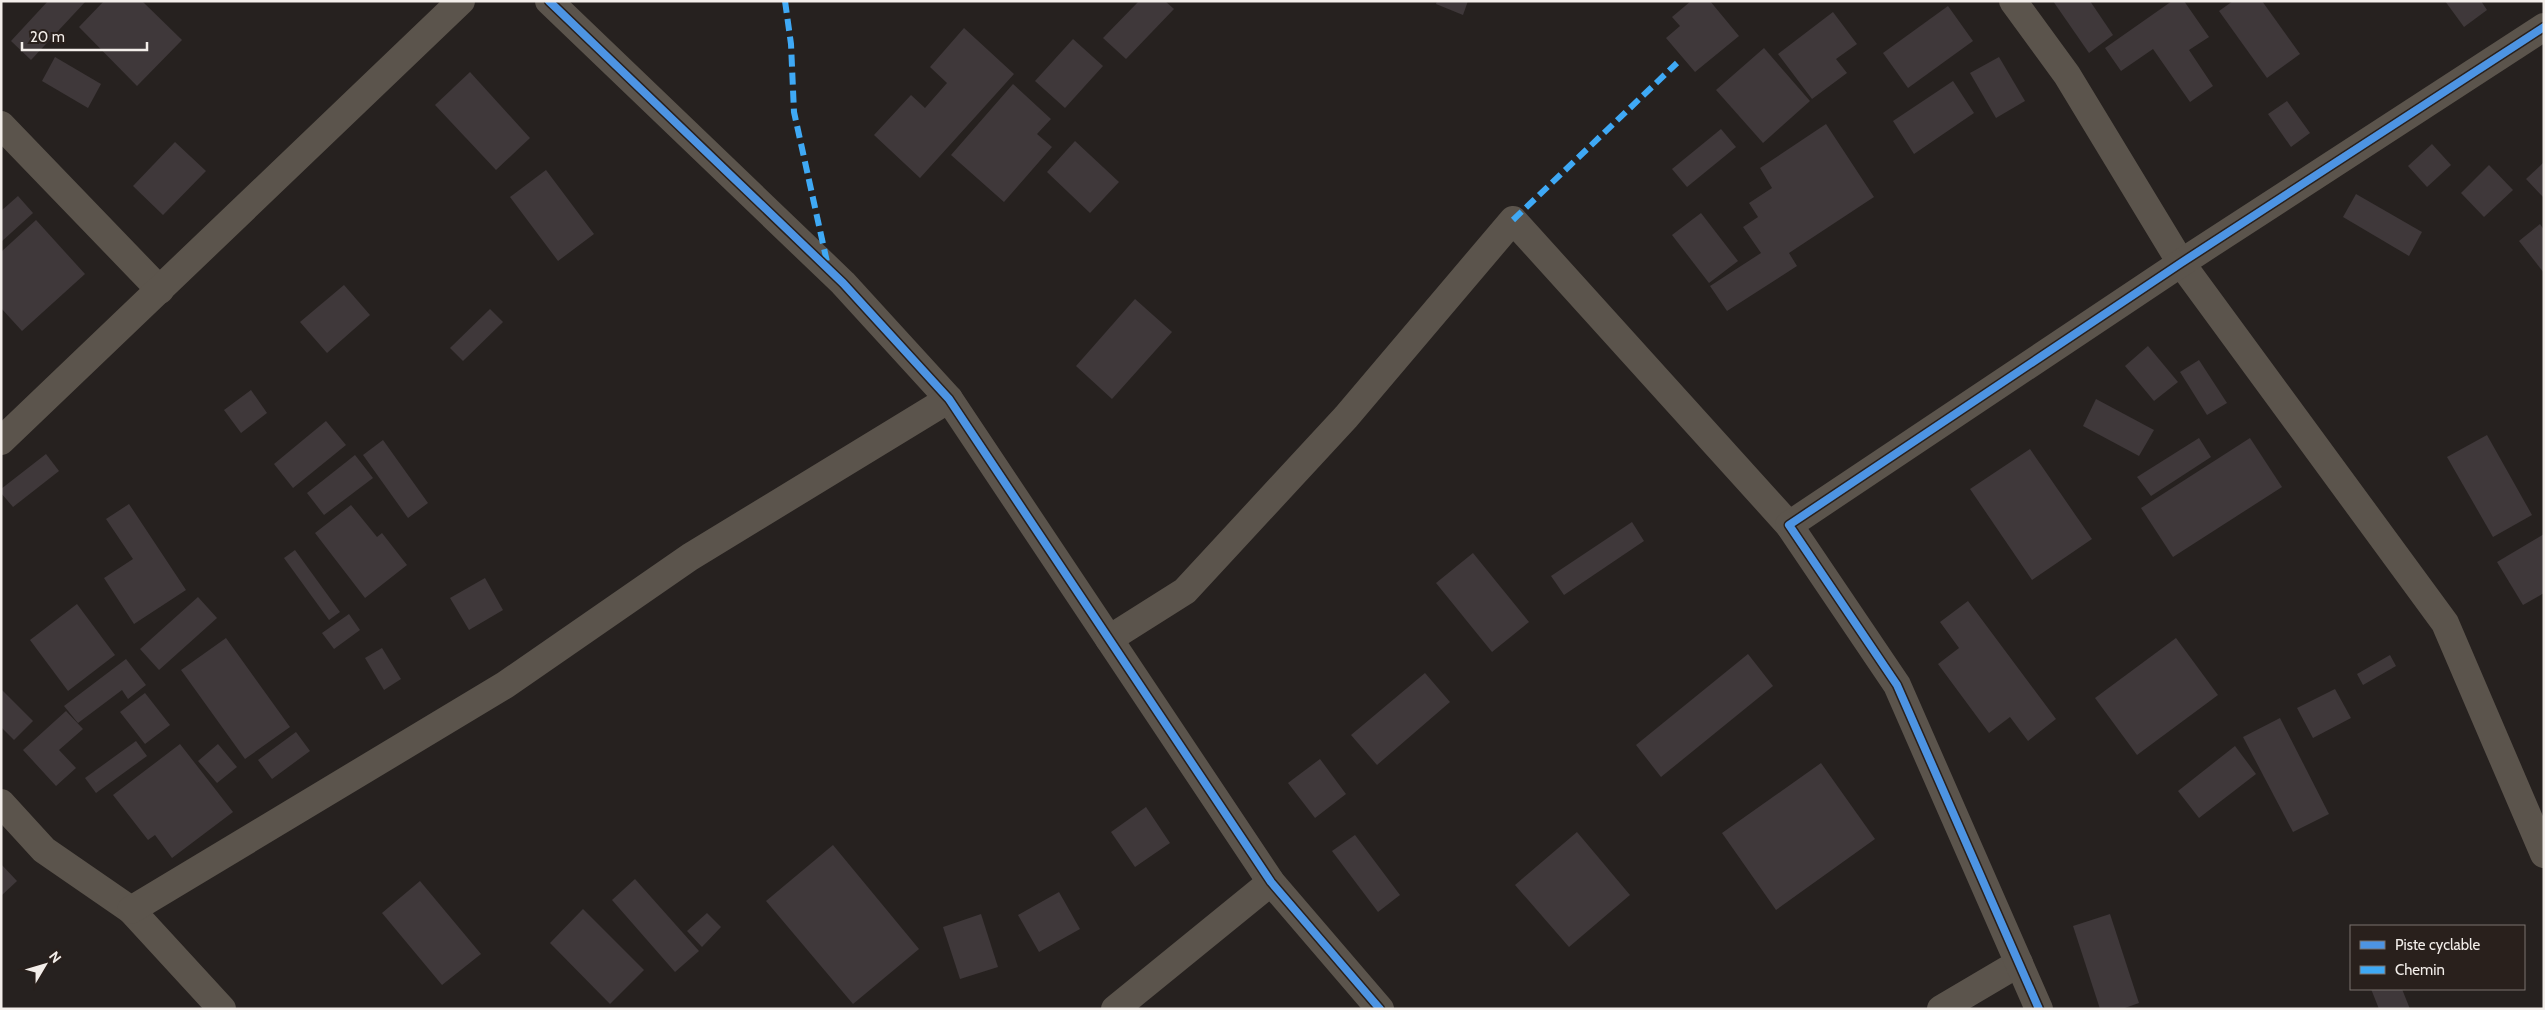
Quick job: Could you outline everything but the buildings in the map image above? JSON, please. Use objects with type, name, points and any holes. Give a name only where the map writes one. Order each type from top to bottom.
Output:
[{"type":"street","points":[[1,441],[461,1]]},
{"type":"street","points":[[549,1],[843,282],[949,399],[1271,882],[1380,1009]]},
{"type":"street","points":[[2013,1],[2067,75],[2180,263],[2445,624],[2544,854]]},
{"type":"street","points":[[1789,525],[2180,263],[2544,27]]},
{"type":"street","points":[[1,125],[160,290]]},
{"type":"street","points":[[1109,639],[1185,591],[1346,417],[1513,220],[1789,525],[1896,685],[2020,963],[2038,1009]]},
{"type":"street","points":[[131,910],[505,685],[690,557],[949,399]]},
{"type":"street","points":[[1,803],[44,850],[131,910],[222,1009]]},
{"type":"street","points":[[1115,1009],[1271,882]]},
{"type":"street","points":[[1942,1009],[2020,963]]},
{"type":"marked path","points":[[785,1],[791,44],[794,112],[827,262],[830,266]]},
{"type":"marked path","points":[[1513,220],[1677,63]]},
{"type":"cycle path","points":[[549,1],[843,283],[949,399],[1271,882],[1380,1009]]},
{"type":"cycle path","points":[[2039,1009],[1897,685],[1789,525],[2181,263],[2544,27]]}]
